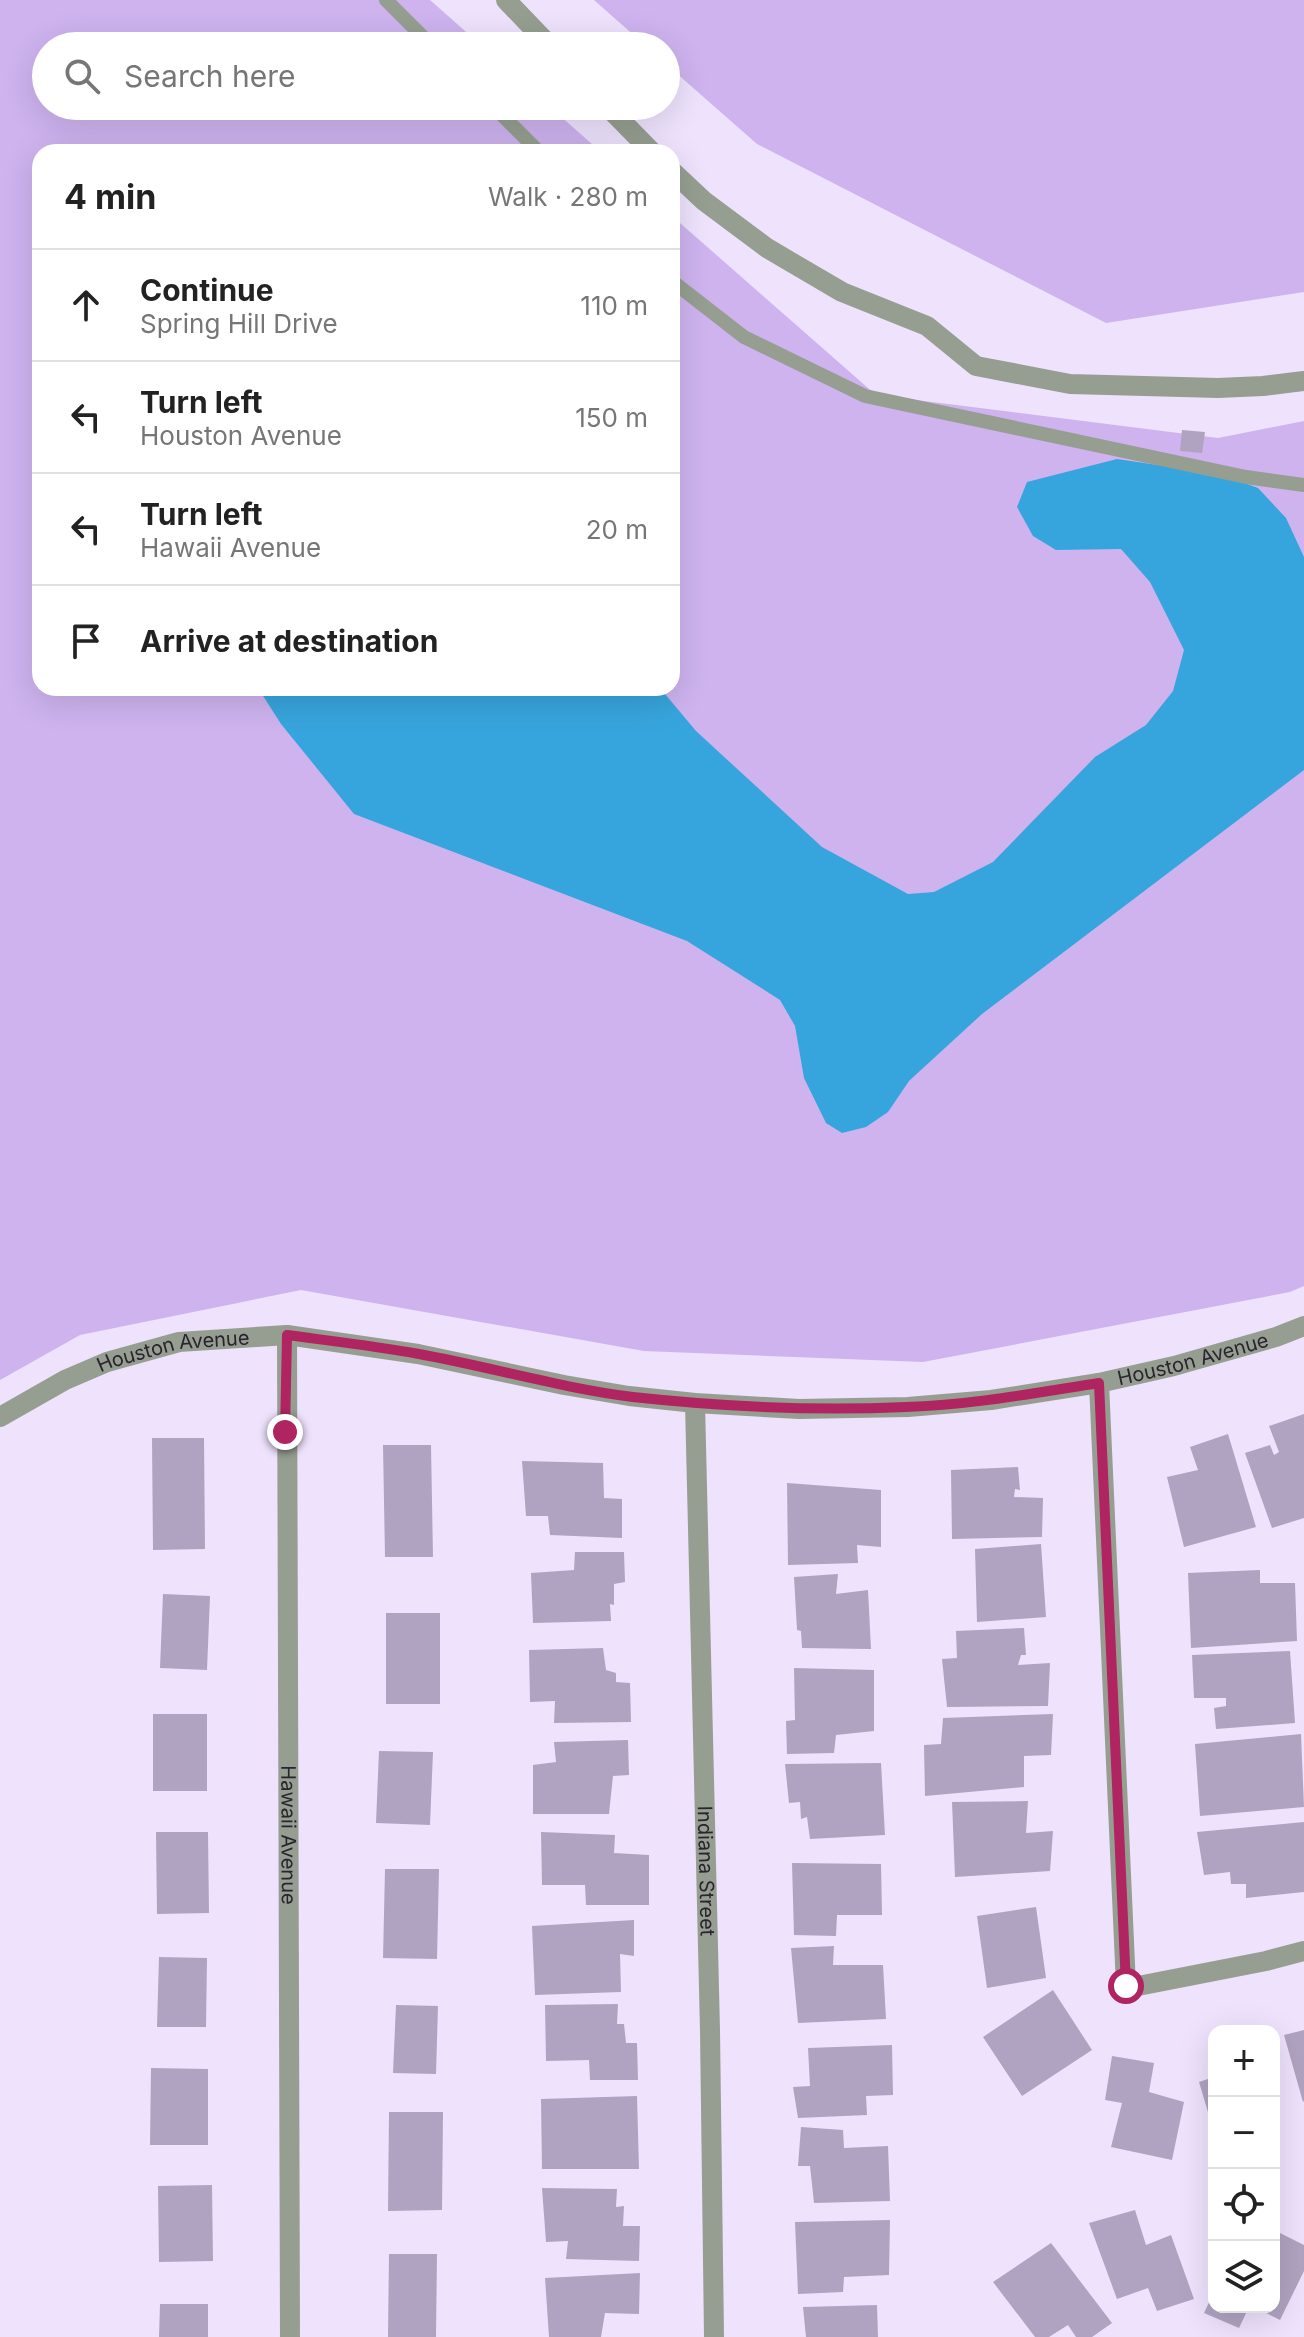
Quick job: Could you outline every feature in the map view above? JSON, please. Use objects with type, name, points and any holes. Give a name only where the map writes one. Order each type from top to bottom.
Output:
[{"type":"street","points":[[506,0],[537,32]]},
{"type":"street","points":[[621,120],[644,144]]},
{"type":"street","points":[[680,178],[704,201],[767,248],[842,292],[927,326],[976,366],[1070,384],[1218,388],[1304,381]]},
{"type":"street","name":"Houston Avenue","points":[[0,1417],[65,1380],[121,1358],[179,1342],[287,1335],[418,1354],[629,1396],[799,1409],[908,1407],[991,1400],[1099,1383],[1174,1366],[1304,1326]]},
{"type":"street","name":"Hawaii Avenue","points":[[287,1335],[290,2337]]},
{"type":"street","points":[[1099,1383],[1126,1986],[1304,1951]]},
{"type":"street","name":"Indiana Street","points":[[695,1403],[714,2337]]},
{"type":"lane","points":[[386,0],[418,32]]},
{"type":"lane","points":[[507,120],[531,144]]},
{"type":"lane","points":[[680,287],[744,337],[865,396],[1246,477],[1304,485]]},
{"type":"shaded area","points":[[0,0],[430,0],[466,32],[32,32],[32,120],[565,120],[592,144],[32,144],[32,696],[680,696],[680,223],[876,395],[1218,438],[1304,421],[1304,1286],[1290,1292],[923,1362],[644,1351],[301,1290],[80,1335],[0,1380]]},
{"type":"shaded area","points":[[594,0],[1304,0],[1304,292],[1106,323],[757,144],[680,76],[680,32],[630,32]]},
{"type":"water","points":[[1117,459],[1220,474],[1258,488],[1286,518],[1304,557],[1304,770],[982,1014],[909,1081],[888,1112],[866,1127],[842,1133],[826,1123],[804,1078],[795,1026],[780,1000],[687,941],[354,814],[281,724],[263,696],[667,696],[696,731],[822,847],[908,894],[934,892],[993,862],[1095,757],[1146,725],[1173,691],[1184,650],[1150,582],[1121,549],[1056,550],[1033,536],[1017,507],[1027,482]]},
{"type":"building","points":[[1182,430],[1205,432],[1202,453],[1180,451]]},
{"type":"building","points":[[1304,1414],[1304,1518],[1272,1528],[1245,1453],[1270,1445],[1274,1455],[1279,1452],[1269,1426]]},
{"type":"building","points":[[1228,1434],[1256,1527],[1184,1547],[1167,1477],[1198,1470],[1190,1447]]},
{"type":"building","points":[[152,1438],[204,1438],[205,1549],[153,1550]]},
{"type":"building","points":[[383,1445],[431,1445],[433,1557],[385,1557]]},
{"type":"building","points":[[522,1461],[603,1463],[604,1498],[622,1499],[622,1538],[550,1535],[548,1516],[526,1516]]},
{"type":"building","points":[[1018,1467],[1020,1490],[1015,1489],[1014,1497],[1043,1498],[1042,1537],[952,1539],[951,1470]]},
{"type":"building","points":[[787,1483],[881,1490],[881,1547],[857,1545],[858,1563],[788,1565]]},
{"type":"building","points":[[1041,1544],[1046,1617],[977,1622],[975,1549]]},
{"type":"building","points":[[575,1552],[624,1552],[625,1582],[614,1584],[611,1621],[533,1623],[531,1573],[574,1570]]},
{"type":"building","points":[[1260,1570],[1260,1583],[1295,1583],[1297,1641],[1191,1648],[1188,1573]]},
{"type":"building","points":[[838,1574],[836,1594],[868,1590],[871,1649],[802,1648],[801,1631],[797,1630],[794,1577]]},
{"type":"building","points":[[163,1594],[210,1596],[207,1670],[160,1668]]},
{"type":"building","points":[[386,1613],[440,1613],[440,1704],[386,1704]]},
{"type":"building","points":[[1024,1628],[1026,1655],[1021,1655],[1018,1665],[1050,1663],[1048,1706],[947,1707],[942,1659],[957,1658],[956,1631]]},
{"type":"building","points":[[603,1648],[606,1670],[616,1673],[616,1682],[630,1683],[631,1722],[554,1723],[555,1701],[530,1702],[529,1650]]},
{"type":"building","points":[[1290,1651],[1295,1723],[1216,1729],[1214,1708],[1226,1706],[1226,1698],[1194,1698],[1192,1655]]},
{"type":"building","points":[[794,1668],[874,1670],[874,1731],[836,1735],[834,1753],[787,1754],[786,1721],[795,1720]]},
{"type":"building","points":[[153,1714],[207,1714],[207,1791],[153,1791]]},
{"type":"building","points":[[1053,1714],[1051,1755],[1024,1756],[1024,1787],[925,1796],[924,1745],[941,1744],[943,1718]]},
{"type":"building","points":[[1301,1734],[1304,1807],[1200,1816],[1195,1744]]},
{"type":"building","points":[[628,1740],[629,1775],[613,1776],[609,1814],[533,1814],[533,1765],[556,1762],[554,1742]]},
{"type":"building","points":[[379,1751],[433,1752],[430,1825],[376,1823]]},
{"type":"building","points":[[881,1763],[885,1835],[810,1839],[807,1817],[801,1819],[800,1802],[789,1803],[785,1764]]},
{"type":"building","points":[[1028,1801],[1026,1833],[1053,1831],[1050,1871],[955,1877],[952,1802]]},
{"type":"building","points":[[1304,1822],[1304,1892],[1246,1898],[1246,1884],[1231,1884],[1230,1872],[1204,1875],[1197,1832]]},
{"type":"building","points":[[156,1832],[208,1832],[209,1913],[157,1914]]},
{"type":"building","points":[[541,1832],[615,1835],[614,1853],[649,1855],[649,1905],[586,1905],[585,1885],[542,1885]]},
{"type":"building","points":[[792,1863],[881,1864],[882,1915],[837,1915],[836,1936],[794,1935]]},
{"type":"building","points":[[385,1869],[439,1869],[437,1959],[383,1958]]},
{"type":"building","points":[[1036,1907],[1046,1978],[987,1988],[977,1916]]},
{"type":"building","points":[[634,1920],[634,1956],[620,1954],[621,1992],[535,1995],[532,1926]]},
{"type":"building","points":[[834,1946],[833,1965],[883,1965],[886,2019],[798,2023],[791,1948]]},
{"type":"building","points":[[159,1957],[207,1958],[206,2027],[157,2027]]},
{"type":"building","points":[[1053,1990],[1092,2050],[1022,2096],[983,2037]]},
{"type":"building","points":[[618,2004],[617,2024],[624,2024],[626,2043],[637,2043],[638,2080],[590,2080],[589,2060],[546,2061],[545,2005]]},
{"type":"building","points":[[396,2005],[438,2006],[436,2074],[393,2073]]},
{"type":"building","points":[[1304,2030],[1304,2101],[1303,2102],[1284,2035]]},
{"type":"building","points":[[892,2045],[893,2095],[866,2096],[867,2115],[798,2118],[793,2087],[810,2086],[808,2048]]},
{"type":"building","points":[[1112,2056],[1154,2063],[1149,2092],[1184,2102],[1172,2160],[1111,2147],[1122,2103],[1105,2100]]},
{"type":"building","points":[[151,2068],[208,2069],[208,2145],[150,2145]]},
{"type":"building","points":[[1208,2079],[1208,2112],[1199,2082]]},
{"type":"building","points":[[637,2096],[639,2169],[542,2169],[541,2099]]},
{"type":"building","points":[[389,2112],[443,2112],[442,2210],[388,2211]]},
{"type":"building","points":[[801,2127],[843,2130],[844,2148],[888,2146],[890,2201],[814,2203],[810,2166],[798,2166]]},
{"type":"building","points":[[212,2185],[213,2261],[159,2262],[158,2186]]},
{"type":"building","points":[[542,2188],[617,2189],[616,2207],[624,2206],[623,2226],[640,2226],[639,2261],[566,2259],[568,2241],[546,2242]]},
{"type":"building","points":[[1135,2210],[1146,2245],[1171,2235],[1194,2299],[1157,2311],[1148,2288],[1117,2299],[1089,2223]]},
{"type":"building","points":[[890,2220],[889,2275],[844,2277],[843,2292],[798,2294],[795,2222]]},
{"type":"building","points":[[1280,2233],[1304,2245],[1304,2271],[1280,2320],[1266,2313],[1280,2313]]},
{"type":"building","points":[[1051,2243],[1112,2323],[1092,2337],[1076,2337],[1068,2325],[1049,2337],[1035,2337],[993,2282]]},
{"type":"building","points":[[389,2254],[437,2254],[436,2337],[388,2337]]},
{"type":"building","points":[[640,2273],[639,2314],[605,2313],[601,2337],[549,2337],[545,2278]]},
{"type":"building","points":[[160,2304],[208,2304],[208,2337],[159,2337]]},
{"type":"building","points":[[877,2305],[878,2337],[806,2337],[803,2307]]},
{"type":"building","points":[[1208,2305],[1208,2313],[1246,2313],[1239,2328],[1204,2313]]},
{"type":"route","points":[[285,1432],[287,1335],[418,1354],[629,1396],[695,1403],[799,1409],[908,1407],[991,1400],[1099,1383],[1126,1986]]}]
